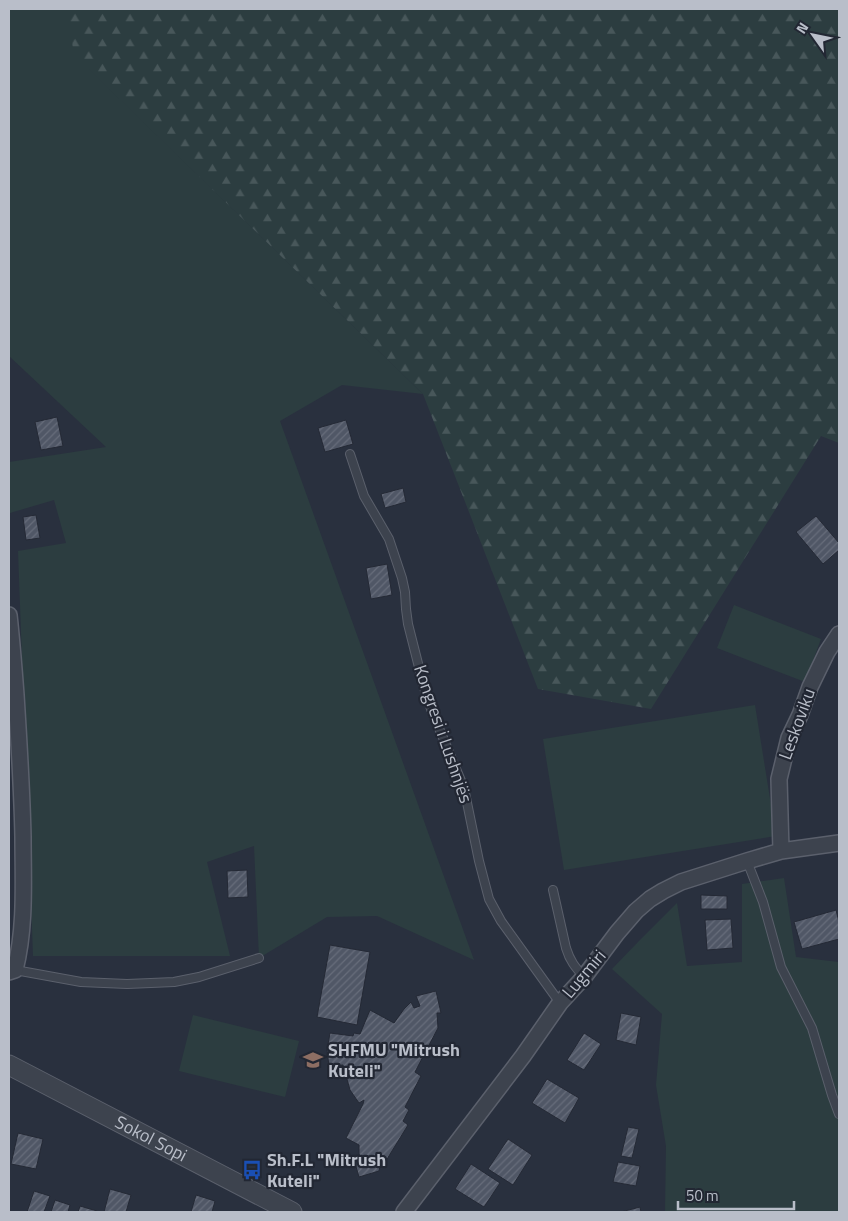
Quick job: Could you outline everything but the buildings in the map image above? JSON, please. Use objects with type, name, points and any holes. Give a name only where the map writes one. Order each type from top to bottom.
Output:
[{"type":"street","points":[[9,615],[20,761],[24,885],[20,951],[12,971]]},
{"type":"street","name":"Leskoviku","points":[[781,851],[779,779],[789,738],[826,652],[839,634]]},
{"type":"street","name":"Lugmiri","points":[[404,1212],[523,1056],[560,1003],[584,977],[636,911],[650,899],[681,882],[747,861],[781,851],[839,843]]},
{"type":"street","name":"Sokol Sopi","points":[[9,1065],[292,1212]]},
{"type":"lane","name":"Kongresi i Lushnjës","points":[[350,454],[364,496],[389,539],[402,578],[408,624],[425,691],[464,788],[489,899],[501,920],[560,1003]]},
{"type":"lane","points":[[747,861],[763,902],[781,967],[812,1028],[839,1114]]},
{"type":"lane","points":[[553,890],[569,957],[573,965],[584,977]]},
{"type":"lane","points":[[12,971],[82,982],[127,984],[174,982],[199,977],[259,958]]},
{"type":"green space","points":[[9,9],[74,9],[85,65],[423,394],[342,385],[280,421],[474,960],[377,916],[327,917],[259,958],[254,846],[207,862],[230,956],[33,956],[18,551],[66,543],[54,500],[10,513],[9,462],[106,447],[9,356]]},
{"type":"green space","points":[[67,9],[839,9],[839,443],[821,436],[651,709],[538,689],[423,394],[74,55]]},
{"type":"green space","points":[[734,605],[821,639],[805,682],[717,648]]},
{"type":"green space","points":[[755,705],[776,836],[564,870],[543,739]]},
{"type":"green space","points":[[784,878],[796,957],[839,962],[839,1212],[665,1212],[666,1146],[656,1085],[662,1014],[612,969],[677,903],[687,966],[742,962],[742,884]]},
{"type":"green space","points":[[193,1015],[299,1041],[285,1097],[179,1071]]},
{"type":"place","name":"SHFMU \"Mitrush Kuteli\"","points":[[313,1060]]},
{"type":"place","name":"Sh.F.L \"Mitrush Kuteli\"","points":[[252,1170]]}]
